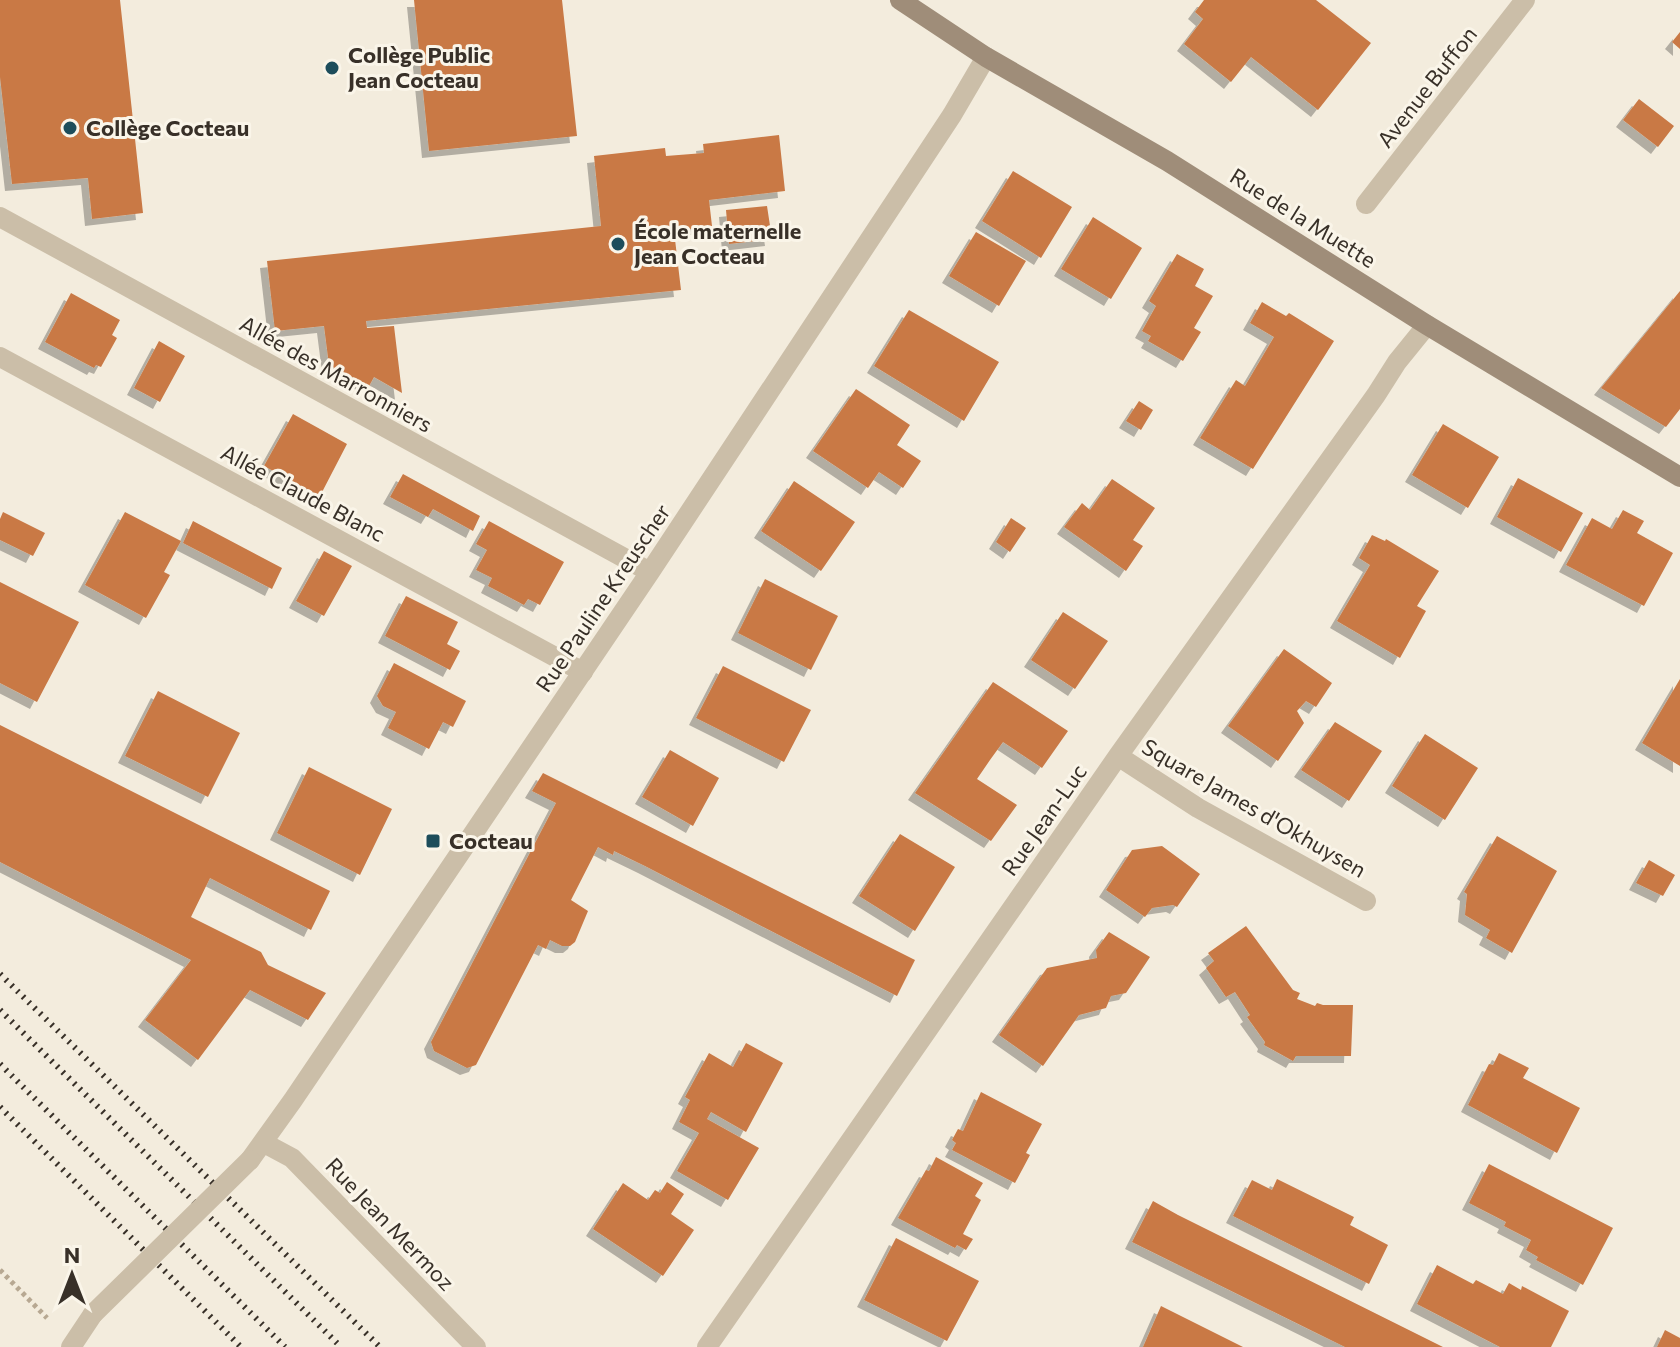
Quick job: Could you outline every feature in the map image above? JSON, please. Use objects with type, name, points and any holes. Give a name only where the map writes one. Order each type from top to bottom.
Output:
[{"type":"street","name":"Rue de la Muette","points":[[900,0],[986,57],[1167,161],[1427,325],[1680,477]]},
{"type":"street","name":"Avenue Buffon","points":[[1366,204],[1525,0]]},
{"type":"street","name":"Rue Pauline Kreuscher","points":[[72,1346],[93,1314],[264,1143],[650,572],[952,115],[986,57]]},
{"type":"street","name":"Allée des Marronniers","points":[[0,217],[650,572]]},
{"type":"street","name":"Rue Jean-Luc","points":[[707,1347],[1118,756],[1397,362],[1427,325]]},
{"type":"street","name":"Allée Claude Blanc","points":[[0,357],[583,672]]},
{"type":"street","name":"Square James d'Okhuysen","points":[[1118,756],[1198,808],[1366,901]]},
{"type":"street","name":"Rue Jean Mermoz","points":[[264,1143],[292,1158],[476,1347]]},
{"type":"path","points":[[0,1270],[72,1346]]},
{"type":"building","name":"Collège Cocteau","points":[[0,0],[120,0],[143,213],[92,219],[88,178],[12,184],[0,77]]},
{"type":"building","points":[[414,0],[562,0],[577,136],[429,151]]},
{"type":"building","points":[[1204,0],[1316,0],[1371,43],[1318,110],[1251,57],[1231,82],[1184,44],[1203,19],[1195,12]]},
{"type":"building","points":[[1680,32],[1680,49],[1672,42]]},
{"type":"building","points":[[1639,99],[1674,126],[1658,147],[1623,120]]},
{"type":"building","points":[[779,135],[785,191],[709,200],[712,226],[674,231],[681,290],[366,321],[367,328],[394,326],[402,393],[374,377],[369,386],[329,365],[324,326],[275,331],[267,261],[601,226],[594,156],[665,148],[666,156],[704,153],[703,144]]},
{"type":"building","points":[[1013,171],[1072,207],[1041,258],[982,221]]},
{"type":"building","points":[[767,206],[772,239],[729,244],[726,210]]},
{"type":"building","points":[[1093,217],[1142,248],[1111,299],[1061,269]]},
{"type":"building","points":[[976,232],[1026,261],[999,306],[949,276]]},
{"type":"building","points":[[1177,254],[1204,269],[1195,286],[1213,296],[1194,328],[1201,332],[1183,361],[1148,341],[1151,336],[1142,331],[1156,306],[1149,301]]},
{"type":"building","points":[[1680,291],[1680,409],[1666,427],[1601,388]]},
{"type":"building","points":[[71,293],[120,320],[112,335],[117,338],[101,367],[96,365],[94,368],[45,342]]},
{"type":"building","points":[[1262,302],[1286,316],[1289,313],[1334,341],[1253,469],[1200,438],[1236,380],[1245,386],[1274,337],[1250,323]]},
{"type":"building","points":[[909,310],[999,362],[964,421],[874,366]]},
{"type":"building","points":[[159,341],[185,356],[160,402],[134,388]]},
{"type":"building","points":[[856,389],[910,425],[897,445],[921,461],[903,488],[879,472],[868,488],[813,451]]},
{"type":"building","points":[[1139,401],[1153,410],[1141,430],[1126,421]]},
{"type":"building","points":[[293,414],[347,444],[320,496],[264,466]]},
{"type":"building","points":[[1443,424],[1499,457],[1468,508],[1412,475]]},
{"type":"building","points":[[403,474],[480,516],[473,531],[433,509],[428,517],[390,497]]},
{"type":"building","points":[[1518,478],[1583,513],[1561,552],[1497,517]]},
{"type":"building","points":[[1112,479],[1155,508],[1133,540],[1143,546],[1126,571],[1064,527],[1082,503],[1090,510]]},
{"type":"building","points":[[794,481],[855,522],[821,571],[761,531]]},
{"type":"building","points":[[1623,510],[1644,521],[1637,533],[1673,553],[1644,606],[1566,565],[1592,518],[1612,529]]},
{"type":"building","points":[[3,512],[45,533],[33,556],[0,540]]},
{"type":"building","points":[[125,512],[181,541],[164,572],[170,575],[146,618],[85,585]]},
{"type":"building","points":[[1011,518],[1026,528],[1010,552],[996,542]]},
{"type":"building","points":[[193,521],[282,568],[272,589],[183,543]]},
{"type":"building","points":[[489,521],[564,562],[540,605],[528,599],[524,605],[488,586],[492,578],[476,570],[487,550],[476,544]]},
{"type":"building","points":[[1372,535],[1386,539],[1439,571],[1417,606],[1426,611],[1400,658],[1337,621],[1370,565],[1359,558]]},
{"type":"building","points":[[324,551],[352,566],[324,616],[296,601]]},
{"type":"building","points":[[765,579],[838,616],[811,670],[738,633]]},
{"type":"building","points":[[0,582],[79,622],[37,702],[0,683]]},
{"type":"building","points":[[406,596],[458,622],[447,644],[460,651],[450,670],[385,636]]},
{"type":"building","points":[[1063,612],[1108,641],[1075,689],[1031,660]]},
{"type":"building","points":[[1284,649],[1332,683],[1316,707],[1306,701],[1297,711],[1304,723],[1278,761],[1228,726]]},
{"type":"building","points":[[394,663],[466,701],[453,727],[443,722],[429,749],[388,728],[396,712],[383,706],[377,696]]},
{"type":"building","points":[[723,666],[811,710],[784,762],[696,718]]},
{"type":"building","points":[[1680,679],[1680,766],[1642,743]]},
{"type":"building","points":[[993,682],[1068,731],[1042,768],[1003,742],[990,760],[977,779],[1017,805],[991,841],[915,793]]},
{"type":"building","points":[[158,691],[240,733],[208,797],[125,756]]},
{"type":"building","points":[[1335,722],[1382,751],[1349,801],[1301,770]]},
{"type":"building","points":[[0,725],[330,891],[311,930],[210,878],[191,917],[261,952],[268,965],[326,993],[308,1020],[250,990],[198,1060],[145,1020],[191,960],[0,862]]},
{"type":"building","points":[[1425,734],[1478,768],[1445,820],[1392,786]]},
{"type":"building","points":[[670,750],[719,778],[693,826],[642,797]]},
{"type":"building","points":[[309,767],[392,809],[360,875],[277,833]]},
{"type":"building","points":[[543,773],[915,960],[897,996],[645,866],[598,847],[571,900],[588,911],[575,942],[562,946],[550,940],[546,949],[538,945],[476,1065],[467,1068],[434,1051],[431,1042],[556,803],[532,791]]},
{"type":"building","points":[[900,834],[955,867],[915,931],[859,896]]},
{"type":"building","points":[[1497,836],[1557,871],[1512,953],[1486,938],[1490,930],[1465,915],[1467,894],[1464,892]]},
{"type":"building","points":[[1162,846],[1200,874],[1177,907],[1152,908],[1145,917],[1106,890],[1132,850]]},
{"type":"building","points":[[1649,860],[1675,875],[1663,896],[1636,883]]},
{"type":"building","points":[[1246,926],[1293,990],[1300,993],[1297,999],[1315,1006],[1317,1003],[1353,1005],[1351,1056],[1296,1056],[1293,1061],[1264,1045],[1235,992],[1226,997],[1206,968],[1214,961],[1208,953]]},
{"type":"building","points":[[1109,932],[1150,957],[1126,993],[1111,996],[1106,1008],[1079,1015],[1043,1066],[999,1035],[1047,968],[1097,958],[1096,950]]},
{"type":"building","points":[[746,1043],[783,1063],[746,1132],[711,1112],[707,1119],[759,1148],[728,1200],[677,1171],[699,1133],[679,1122],[690,1100],[685,1097],[709,1053],[733,1067]]},
{"type":"building","points":[[1499,1053],[1529,1068],[1523,1078],[1580,1108],[1557,1153],[1468,1105],[1489,1064],[1493,1065]]},
{"type":"building","points":[[981,1092],[1042,1124],[1026,1153],[1030,1155],[1015,1183],[952,1150],[956,1143],[952,1140],[958,1129],[963,1131]]},
{"type":"building","points":[[936,1157],[983,1183],[975,1196],[981,1200],[963,1234],[973,1239],[966,1250],[957,1245],[955,1248],[898,1218]]},
{"type":"building","points":[[1489,1164],[1613,1228],[1583,1285],[1536,1260],[1538,1257],[1526,1250],[1531,1240],[1504,1226],[1506,1222],[1469,1203]]},
{"type":"building","points":[[1277,1179],[1354,1217],[1350,1225],[1388,1245],[1369,1284],[1233,1216],[1252,1180],[1272,1190]]},
{"type":"building","points":[[667,1182],[684,1194],[671,1214],[694,1230],[663,1276],[593,1229],[623,1183],[648,1200],[655,1190],[660,1193]]},
{"type":"building","points":[[1153,1201],[1443,1347],[1345,1347],[1132,1242]]},
{"type":"building","points":[[896,1238],[979,1281],[947,1341],[864,1300]]},
{"type":"building","points":[[1437,1265],[1473,1284],[1476,1280],[1503,1294],[1509,1283],[1521,1290],[1522,1286],[1569,1311],[1551,1347],[1500,1347],[1417,1304]]},
{"type":"building","points":[[1161,1306],[1243,1347],[1143,1347]]},
{"type":"building","points":[[1665,1330],[1680,1338],[1680,1347],[1657,1347]]},
{"type":"railway","points":[[0,974],[380,1347]]},
{"type":"railway","points":[[0,1010],[341,1347]]},
{"type":"railway","points":[[0,1064],[285,1347]]},
{"type":"railway","points":[[0,1107],[241,1347]]},
{"type":"place","name":"Collège Public Jean Cocteau","points":[[332,68]]},
{"type":"place","name":"Collège Cocteau","points":[[70,128]]},
{"type":"place","name":"École maternelle Jean Cocteau","points":[[618,244]]},
{"type":"place","name":"Cocteau","points":[[433,841]]}]
